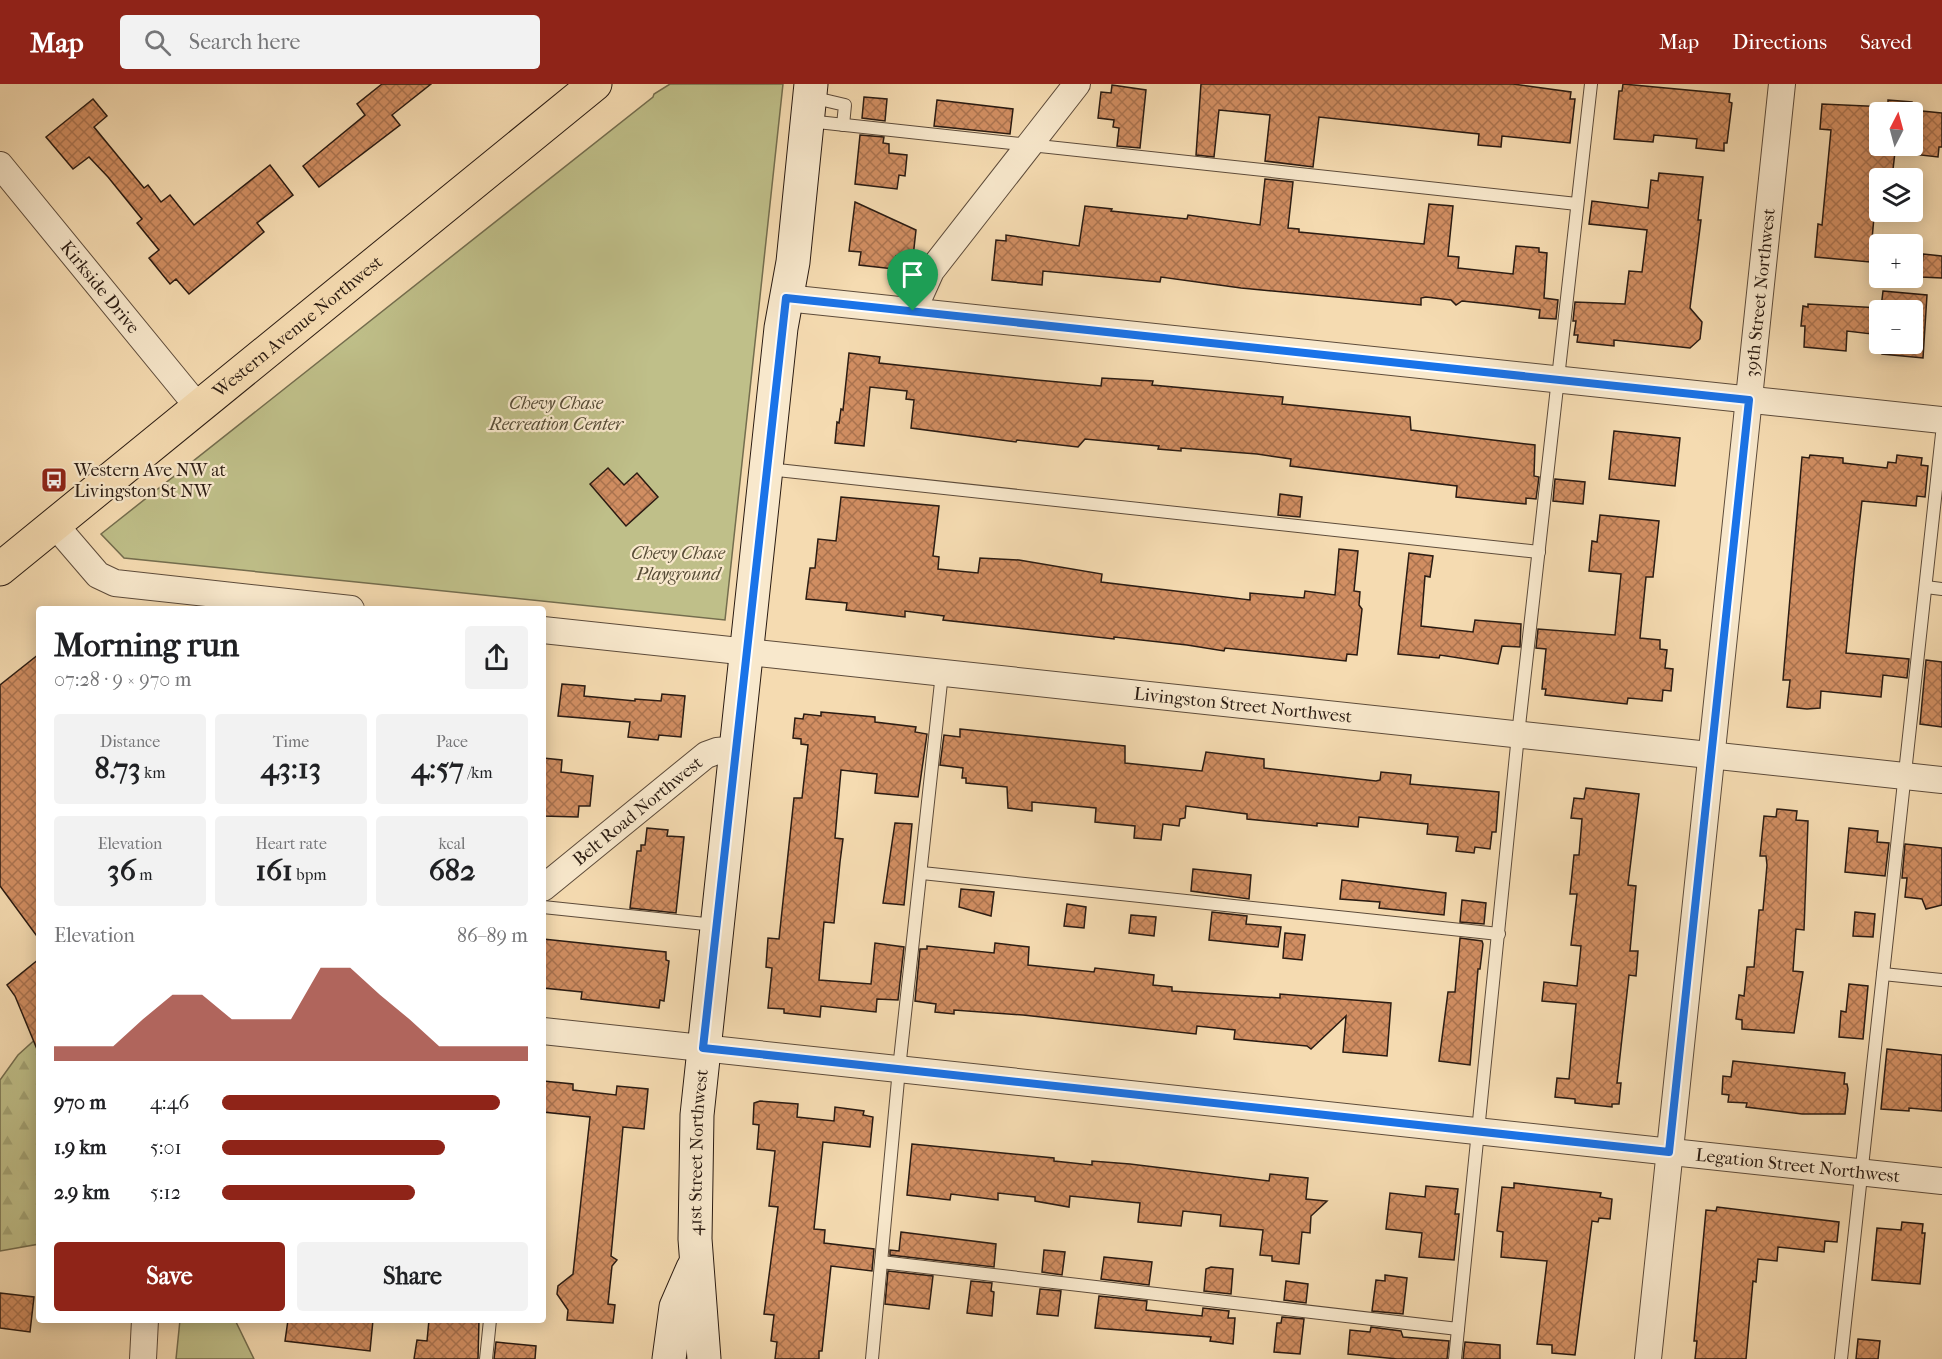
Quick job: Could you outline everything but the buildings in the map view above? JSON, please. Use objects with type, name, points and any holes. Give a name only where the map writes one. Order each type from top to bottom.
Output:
[{"type":"main road","name":"Western Avenue Northwest","points":[[0,569],[595,84]]},
{"type":"main road","name":"41st Street Northwest","points":[[669,1359],[676,1306],[696,1264],[694,1162],[703,1048],[766,468],[786,298],[793,262],[810,101]]},
{"type":"main road","points":[[696,1264],[704,1359]]},
{"type":"street","points":[[913,311],[931,271],[1077,84]]},
{"type":"street","name":"39th Street Northwest","points":[[1648,1359],[1782,84]]},
{"type":"street","name":"Kirkside Drive","points":[[0,165],[199,408]]},
{"type":"street","points":[[786,298],[1942,420]]},
{"type":"street","points":[[55,525],[98,575],[109,582],[223,602],[296,606]]},
{"type":"street","name":"Livingston Street Northwest","points":[[546,630],[1942,780]]},
{"type":"street","name":"Belt Road Northwest","points":[[546,886],[706,755],[717,751],[737,749]]},
{"type":"street","name":"Legation Street Northwest","points":[[546,1031],[1942,1181]]},
{"type":"lane","points":[[1455,1359],[1480,1132],[1518,735],[1591,84]]},
{"type":"lane","points":[[810,101],[845,105],[843,125]]},
{"type":"lane","points":[[810,101],[843,125],[1577,204]]},
{"type":"lane","points":[[1841,1359],[1942,434]]},
{"type":"lane","points":[[766,468],[1539,552]]},
{"type":"lane","points":[[1926,588],[1942,589]]},
{"type":"lane","points":[[872,1359],[899,1069],[942,674]]},
{"type":"lane","points":[[922,873],[1499,934]]},
{"type":"lane","points":[[546,907],[717,925]]},
{"type":"lane","points":[[1883,974],[1942,980]]},
{"type":"lane","points":[[881,1262],[1458,1329]]},
{"type":"lane","points":[[486,1359],[490,1323]]},
{"type":"green space","name":"Chevy Chase Recreation Center","points":[[670,84],[783,84],[725,620],[124,558],[101,534],[654,94]]},
{"type":"green space","points":[[36,1039],[36,1245],[0,1251],[0,1080],[18,1055]]},
{"type":"green space","points":[[180,1323],[236,1323],[254,1359],[176,1359]]},
{"type":"place","name":"Western Ave NW at Livingston St NW","points":[[54,480]]},
{"type":"route","points":[[786,298],[913,311],[1749,400],[1669,1152],[703,1048],[786,298]]},
{"type":"park label","name":"Chevy Chase Playground","points":[[678,563]]}]
